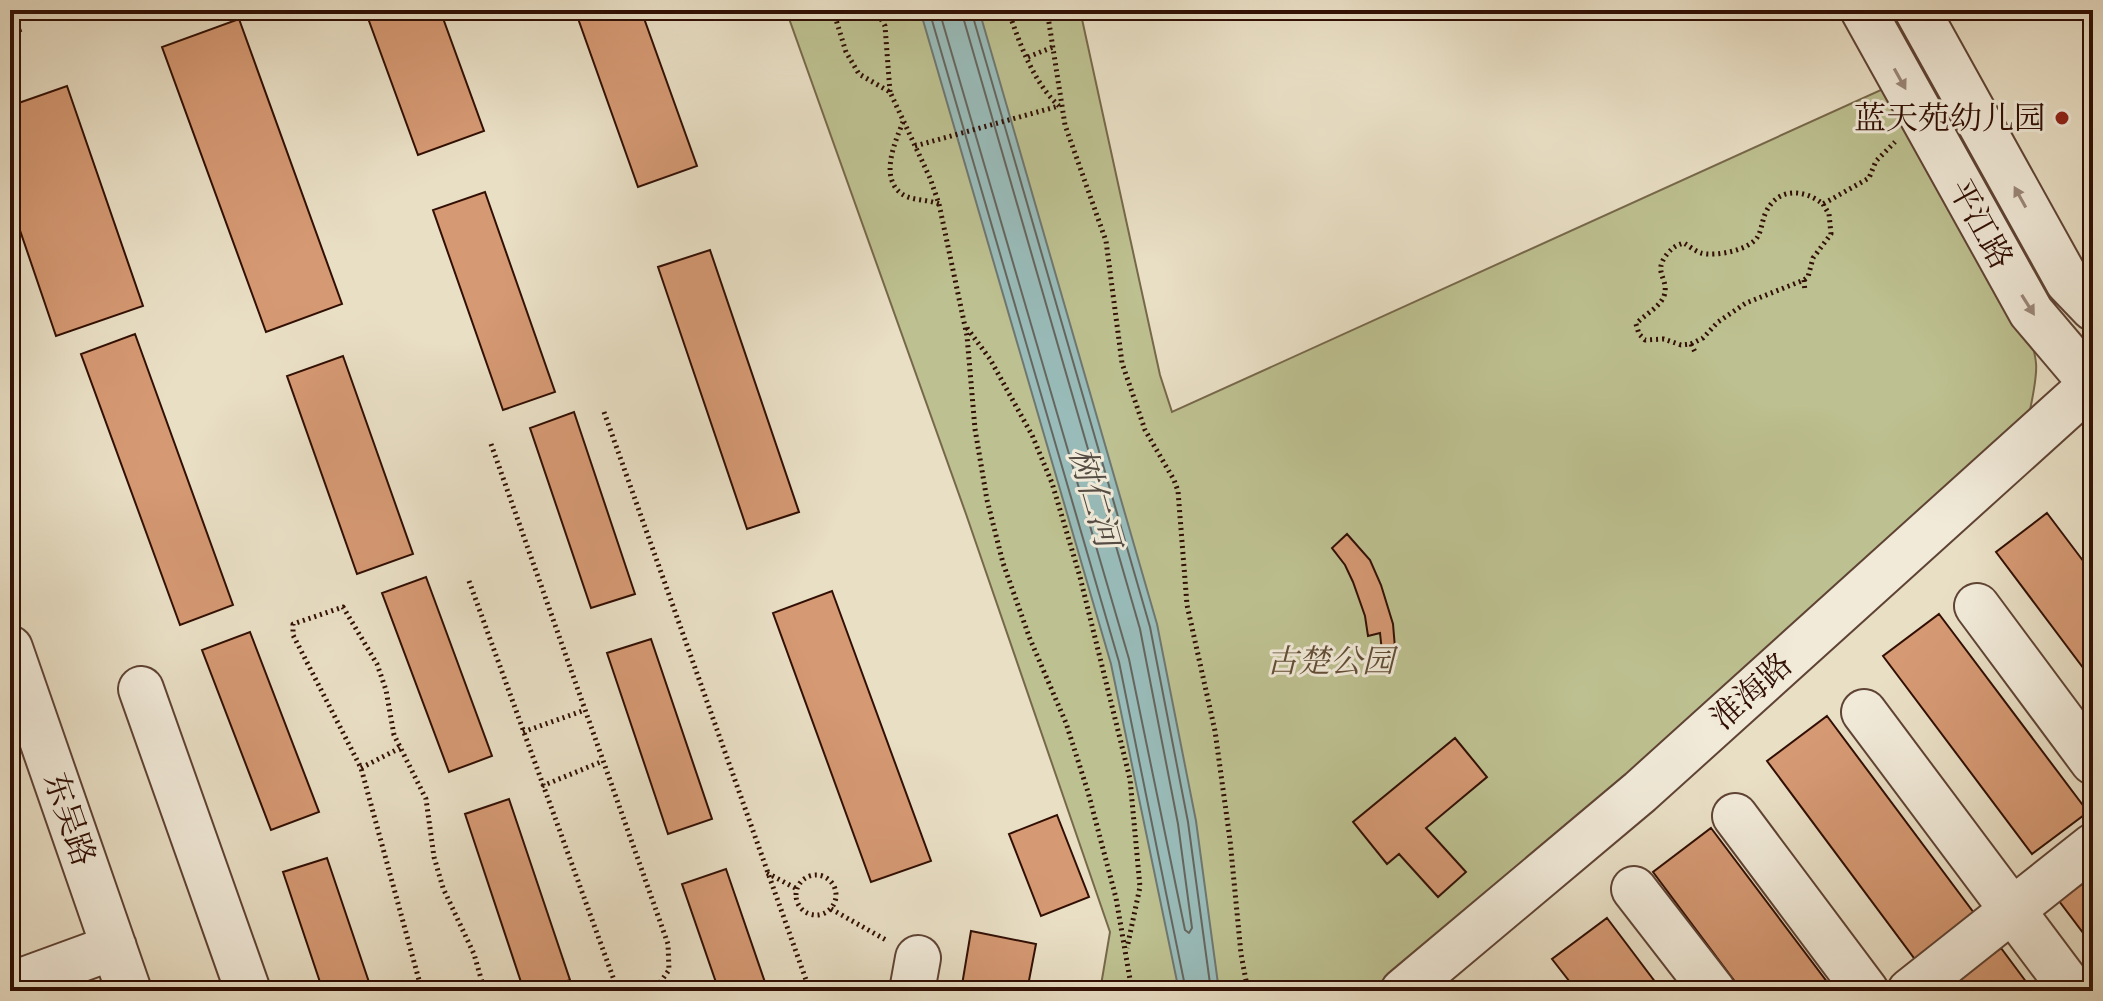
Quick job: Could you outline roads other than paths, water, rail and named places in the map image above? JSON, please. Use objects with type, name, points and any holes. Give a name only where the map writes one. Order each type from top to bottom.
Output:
[{"type":"street","name":"平江路","points":[[1863,10],[2031,312],[2092,384]]},
{"type":"street","name":"平江路","points":[[1917,10],[2068,282],[2093,308]]},
{"type":"street","name":"淮海路","points":[[1403,991],[1640,792],[2092,384]]},
{"type":"street","points":[[1977,606],[2093,762]]},
{"type":"street","name":"东吴路","points":[[10,648],[129,991]]},
{"type":"street","points":[[141,689],[248,991]]},
{"type":"street","points":[[1864,712],[2073,991]]},
{"type":"street","points":[[1735,816],[1866,991]]},
{"type":"street","points":[[1910,991],[2093,846]]},
{"type":"street","points":[[1634,889],[1713,991]]},
{"type":"street","points":[[10,985],[114,947]]},
{"type":"water","name":"树仁河","points":[[920,10],[979,10],[1157,624],[1196,821],[1219,991],[1179,991],[1111,664]]},
{"type":"place","name":"蓝天苑幼儿园","points":[[2062,118]]},
{"type":"park label","name":"古楚公园","points":[[1330,661]]}]
